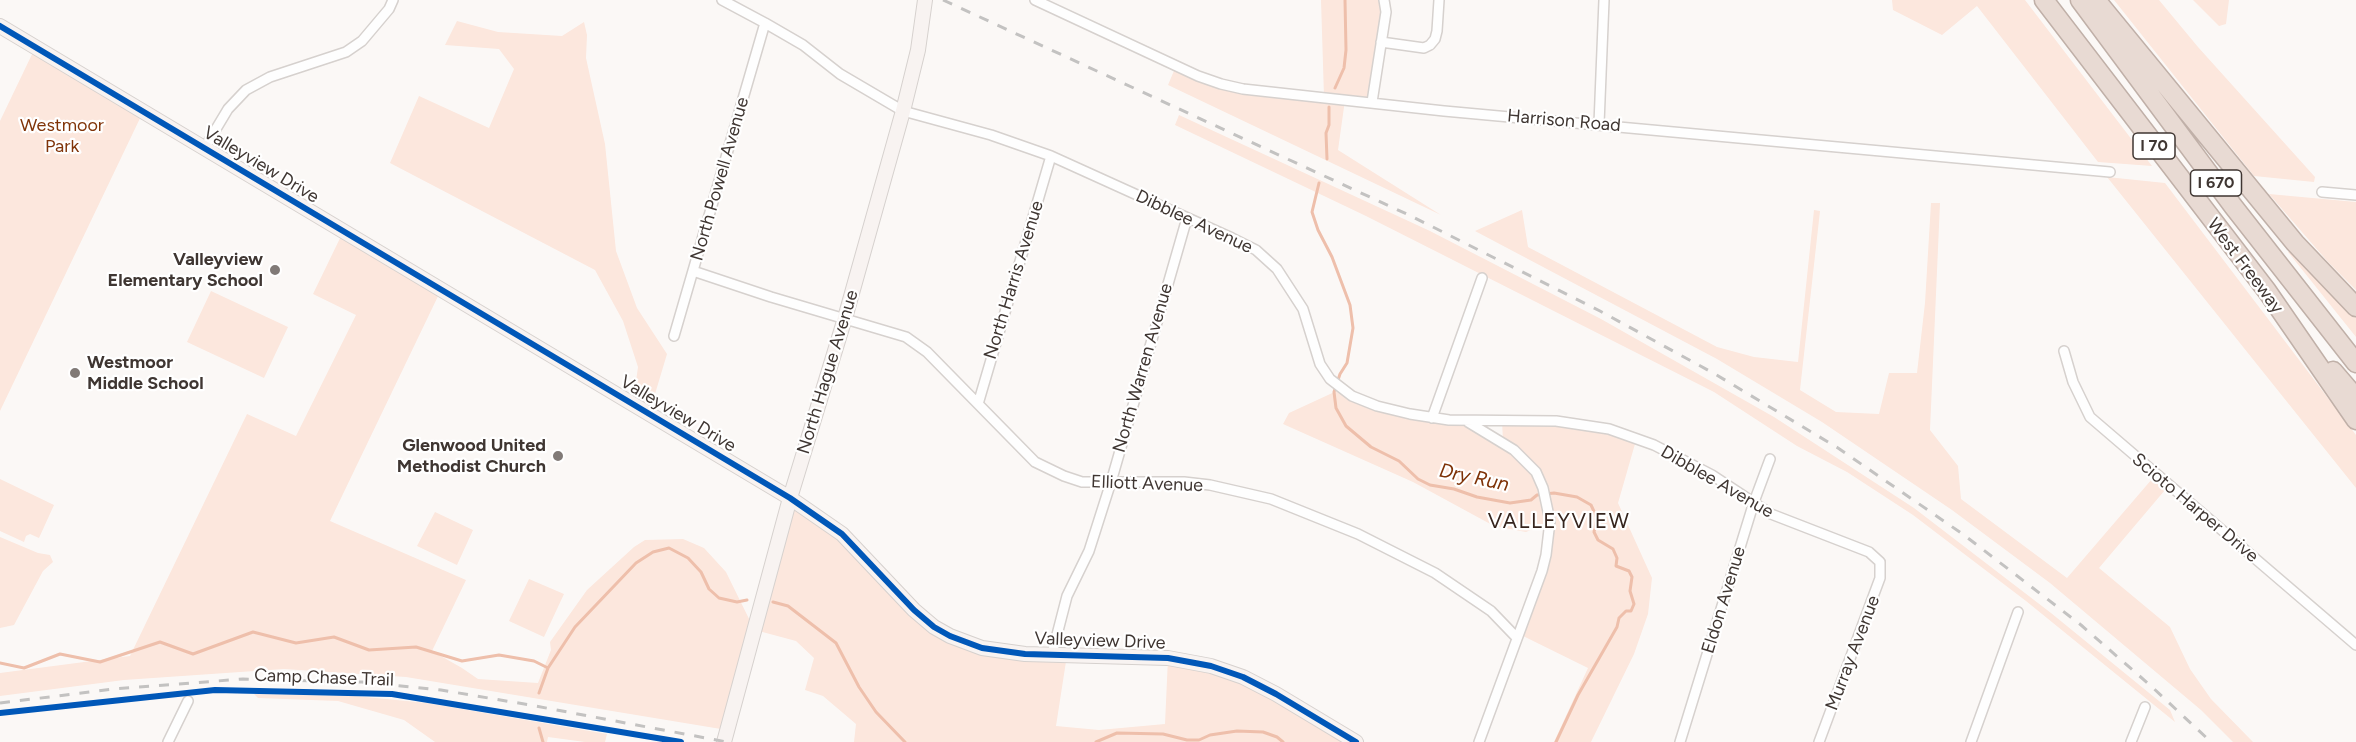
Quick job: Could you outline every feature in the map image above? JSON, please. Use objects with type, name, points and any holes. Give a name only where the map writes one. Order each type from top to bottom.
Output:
[{"type":"highway","name":"West Freeway","points":[[2044,0],[2267,291],[2356,420]]},
{"type":"highway","name":"I 670","points":[[2080,0],[2239,215],[2356,363]]},
{"type":"highway","name":"I 70","points":[[2096,0],[2295,243],[2356,307]]},
{"type":"highway","points":[[2267,291],[2356,398]]},
{"type":"street","points":[[204,149],[228,109],[246,90],[270,77],[346,52],[362,41],[393,0]]},
{"type":"street","name":"Dibblee Avenue","points":[[722,0],[802,45],[840,74],[903,111],[991,135],[1051,156],[1256,250],[1277,269],[1303,309],[1320,364],[1341,389],[1377,406],[1432,418],[1467,421],[1556,420],[1609,429],[1637,438],[1721,480],[1771,514],[1869,552],[1880,562]]},
{"type":"street","name":"North Hague Avenue","points":[[724,742],[790,498],[845,318],[903,111],[918,50],[925,0]]},
{"type":"street","name":"Harrison Road","points":[[1035,0],[1155,57],[1221,84],[1267,92],[2110,172]]},
{"type":"street","points":[[1372,102],[1386,12],[1384,0]]},
{"type":"street","points":[[1381,42],[1424,48],[1435,39],[1439,0]]},
{"type":"street","points":[[1599,124],[1604,0]]},
{"type":"street","name":"North Powell Avenue","points":[[674,336],[765,23]]},
{"type":"street","name":"Valleyview Drive","points":[[0,26],[828,522],[856,547],[908,604],[934,627],[982,648],[1025,654],[1168,658],[1211,666],[1243,677],[1276,694],[1356,742]]},
{"type":"street","name":"North Harris Avenue","points":[[978,404],[1051,156]]},
{"type":"street","points":[[2322,192],[2356,195]]},
{"type":"street","name":"North Warren Avenue","points":[[1052,654],[1067,596],[1089,551],[1111,482],[1187,218]]},
{"type":"street","name":"Elliott Avenue","points":[[693,270],[771,297],[894,332],[917,344],[1035,462],[1064,476],[1082,482],[1184,482],[1210,485],[1271,499],[1311,513],[1358,534],[1452,583],[1491,610],[1517,638]]},
{"type":"street","points":[[1432,418],[1482,278]]},
{"type":"street","name":"Scioto Harper Drive","points":[[2064,351],[2073,382],[2086,411],[2097,423],[2356,645]]},
{"type":"street","points":[[1467,421],[1503,442],[1527,460],[1536,472],[1544,493],[1550,521],[1546,555],[1479,742]]},
{"type":"street","name":"Eldon Avenue","points":[[1680,742],[1754,502],[1770,459]]},
{"type":"street","name":"Murray Avenue","points":[[1819,742],[1877,587],[1880,562]]},
{"type":"street","points":[[1971,742],[2018,612]]},
{"type":"street","points":[[168,742],[188,701]]},
{"type":"street","points":[[2132,742],[2145,707]]},
{"type":"green space","points":[[1321,0],[1384,0],[1372,102],[1345,100],[1338,150],[1441,215],[1168,85],[1176,66],[1221,84],[1324,97]]},
{"type":"green space","points":[[1892,0],[2025,0],[2152,166],[2098,162],[1977,6],[1942,35],[1893,10]]},
{"type":"green space","points":[[2114,0],[2159,0],[2198,47],[2315,177],[2314,182],[2254,176]]},
{"type":"green space","points":[[2193,0],[2229,0],[2226,24],[2219,26]]},
{"type":"green space","points":[[457,21],[498,32],[562,36],[584,22],[587,35],[586,58],[605,144],[616,251],[637,308],[667,354],[649,414],[633,403],[638,367],[623,321],[595,270],[390,163],[419,96],[489,128],[514,69],[499,49],[445,45]]},
{"type":"green space","name":"Westmoor Park","points":[[35,48],[143,112],[0,411],[0,121]]},
{"type":"green space","points":[[1179,115],[1430,231],[1601,319],[1774,417],[1914,508],[2051,613],[2170,710],[2175,722],[2026,601],[1913,515],[1847,472],[1797,446],[1714,392],[1366,216],[1175,125]]},
{"type":"green space","points":[[2107,177],[2165,183],[2356,435],[2356,488]]},
{"type":"green space","points":[[2269,194],[2356,202],[2356,290],[2328,262]]},
{"type":"green space","points":[[1931,203],[1940,203],[1930,430],[1958,466],[1961,499],[2067,578],[2152,479],[2165,490],[2099,568],[2170,627],[2190,669],[2211,699],[2253,742],[2233,742],[2201,710],[2050,583],[1952,510],[1822,422],[1717,359],[1475,231],[1522,210],[1528,247],[1717,347],[1754,357],[1798,362],[1814,210],[1820,211],[1800,390],[1836,412],[1879,414],[1889,373],[1917,373],[1925,303]]},
{"type":"green space","points":[[343,232],[441,290],[330,521],[466,580],[432,651],[478,679],[538,683],[551,650],[550,642],[587,590],[634,547],[645,540],[683,539],[704,548],[726,572],[754,629],[790,498],[828,522],[902,598],[960,640],[1067,655],[1056,726],[1099,730],[1165,724],[1168,658],[1211,666],[1356,742],[854,742],[856,724],[823,696],[805,690],[814,658],[796,641],[755,630],[727,730],[406,677],[284,669],[124,680],[0,696],[0,673],[130,656],[247,414],[296,436],[356,315],[313,294]]},
{"type":"green space","points":[[2292,249],[2356,317],[2356,337],[2288,252]]},
{"type":"green space","points":[[211,291],[288,327],[264,378],[187,342]]},
{"type":"green space","points":[[1341,389],[1378,407],[1467,421],[1503,441],[1502,421],[1556,421],[1637,437],[1618,503],[1652,578],[1648,614],[1634,654],[1591,742],[1554,742],[1588,668],[1519,634],[1542,571],[1549,522],[1526,532],[1494,526],[1413,482],[1283,424],[1289,413]]},
{"type":"green space","points":[[0,479],[54,505],[39,538],[30,534],[26,536],[24,542],[0,531]]},
{"type":"green space","points":[[435,512],[473,530],[457,565],[417,546]]},
{"type":"green space","points":[[0,537],[38,553],[50,555],[53,562],[43,571],[14,625],[0,628]]},
{"type":"green space","points":[[529,579],[564,594],[544,637],[509,621]]},
{"type":"green space","points":[[254,694],[355,696],[427,703],[607,734],[605,742],[548,737],[547,742],[435,742],[404,720],[338,701],[258,698]]},
{"type":"waterway","name":"Dry Run","points":[[1335,88],[1344,68],[1345,0]]},
{"type":"waterway","name":"Dry Run","points":[[1327,159],[1326,133],[1329,125],[1329,107]]},
{"type":"waterway","name":"Dry Run","points":[[1319,183],[1312,212],[1350,305],[1353,328],[1347,363],[1340,374],[1334,392],[1336,408],[1346,426],[1371,447],[1399,461],[1418,479],[1430,485],[1510,503],[1531,500],[1537,495],[1554,493],[1577,497],[1591,505],[1597,518],[1594,532],[1598,540],[1613,549],[1617,558],[1616,566],[1629,571],[1632,577],[1630,591],[1634,604],[1631,611],[1626,611],[1619,618],[1617,627],[1578,695],[1556,742]]},
{"type":"waterway","points":[[539,693],[548,668],[575,627],[636,563],[653,552],[669,548],[688,558],[701,572],[709,589],[719,598],[737,602],[747,600]]},
{"type":"waterway","points":[[773,602],[788,606],[836,643],[859,687],[876,712],[905,742]]},
{"type":"waterway","points":[[0,663],[24,668],[60,654],[100,662],[160,642],[193,654],[253,632],[296,643],[334,637],[369,650],[416,647],[462,661],[499,655],[534,661],[548,668]]},
{"type":"waterway","points":[[539,728],[543,742]]},
{"type":"waterway","points":[[1096,742],[1117,733],[1163,734],[1187,740],[1199,740],[1210,735],[1237,731],[1263,732],[1283,742]]},
{"type":"railway","points":[[943,0],[1411,216],[1600,311],[1715,374],[1838,448],[1964,535],[2081,625],[2211,742]]},
{"type":"railway","points":[[0,703],[114,689],[243,679],[362,682],[441,690],[727,742]]},
{"type":"cycle path","points":[[0,26],[790,498],[842,534],[914,610],[934,627],[950,636],[982,648],[1025,654],[1168,658],[1211,666],[1243,677],[1276,694],[1356,742]]},
{"type":"cycle path","name":"Camp Chase Trail","points":[[0,713],[215,690],[392,694],[681,742]]},
{"type":"place","name":"Valleyview Elementary School","points":[[275,270]]},
{"type":"place","name":"Westmoor Middle School","points":[[75,373]]},
{"type":"place","name":"Glenwood United Methodist Church","points":[[558,456]]},
{"type":"district","name":"VALLEYVIEW","points":[[1559,522]]}]
